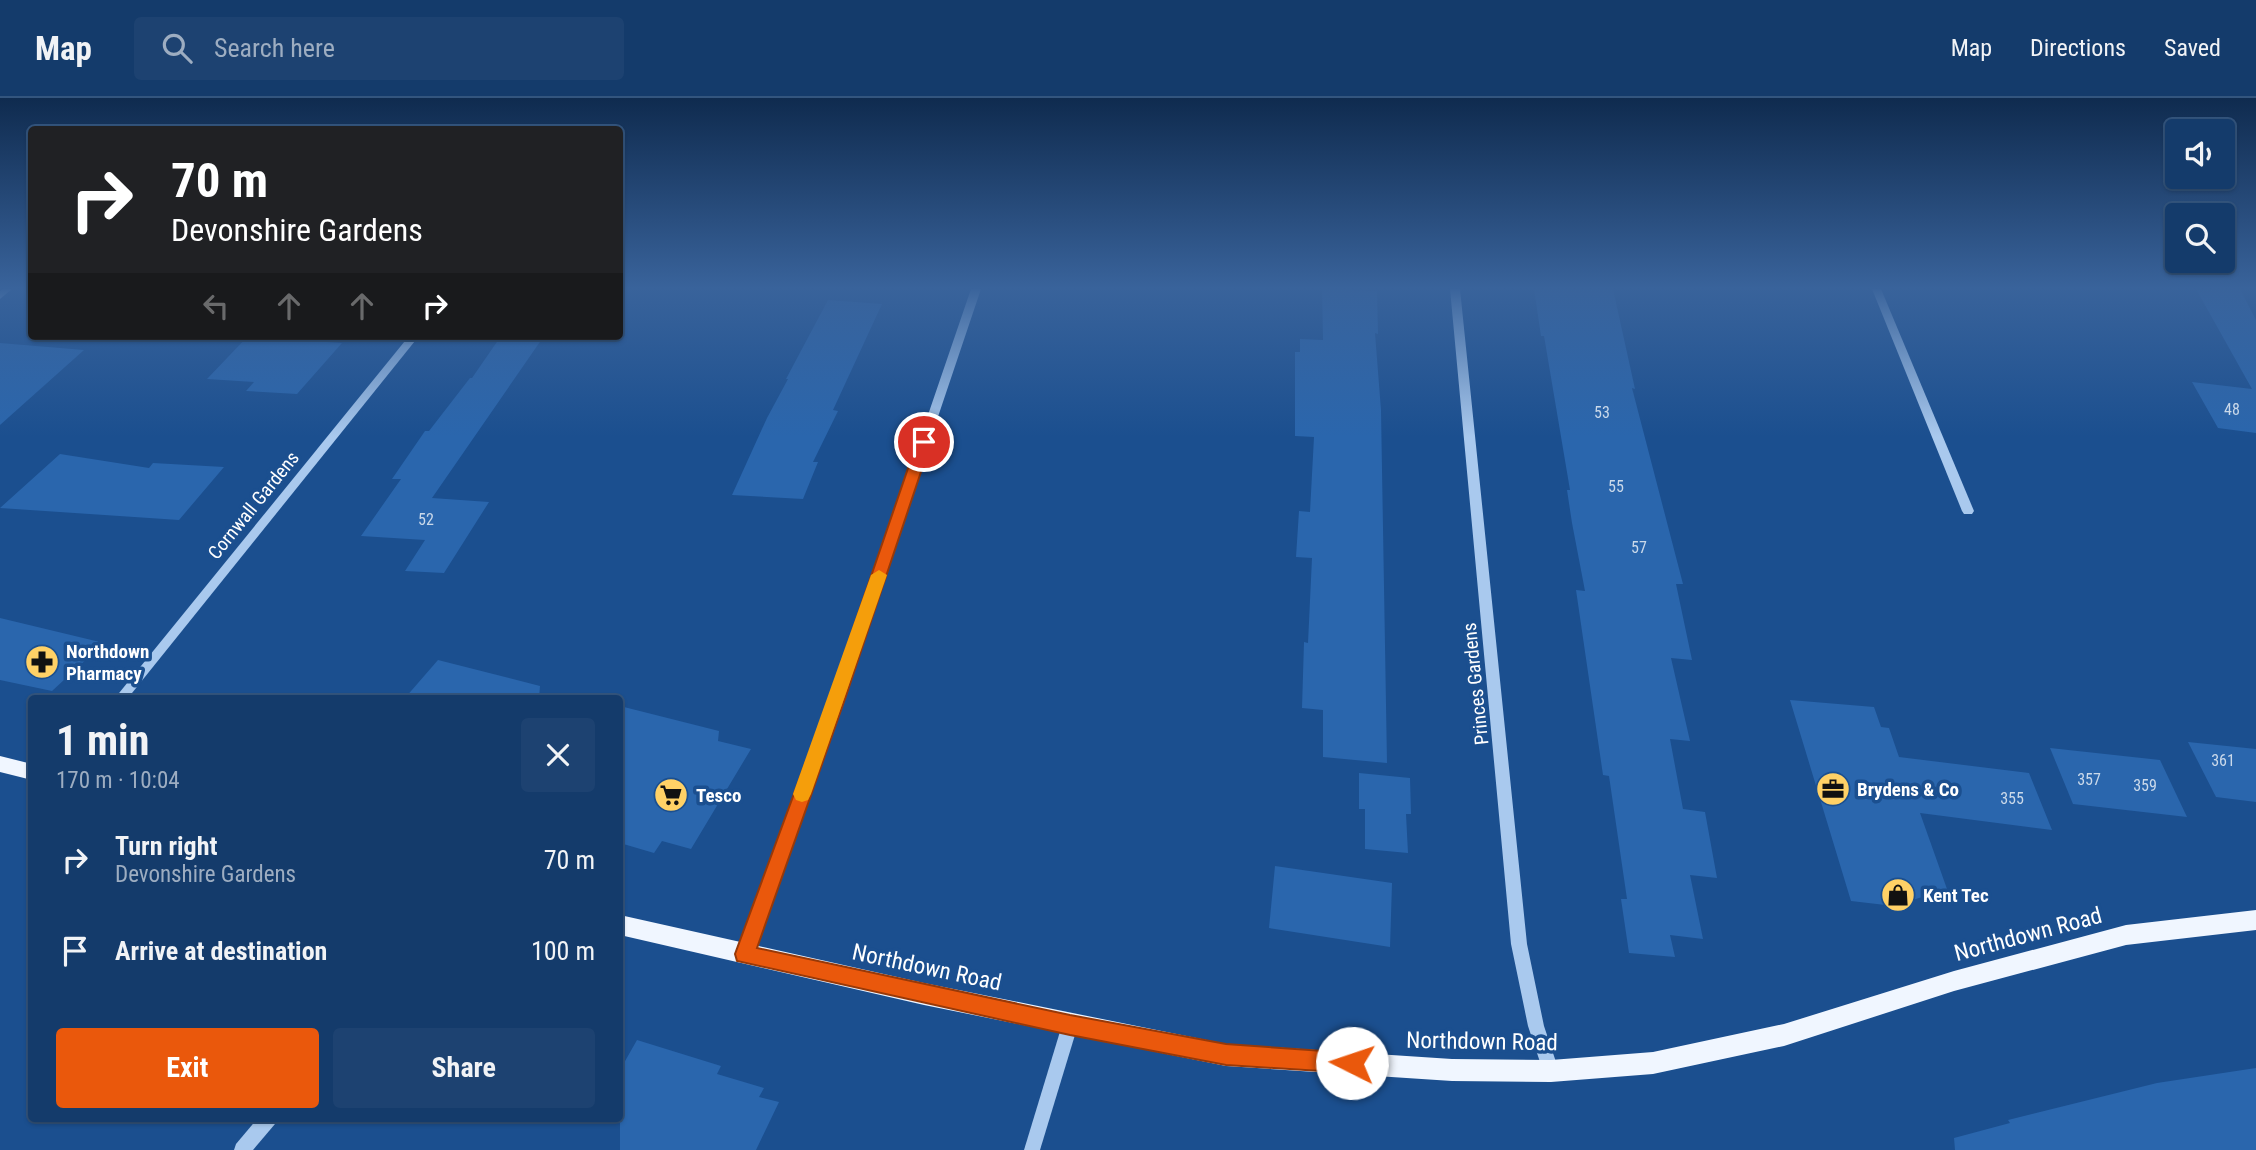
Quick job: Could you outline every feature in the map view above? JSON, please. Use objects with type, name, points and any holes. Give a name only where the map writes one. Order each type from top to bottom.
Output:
[{"type":"main road","points":[[0,764],[28,771]]},
{"type":"main road","name":"Northdown Road","points":[[623,926],[1070,1025],[1226,1055],[1452,1070],[1550,1071],[1653,1063],[1784,1035],[1954,981],[2126,935],[2256,920]]},
{"type":"street","points":[[744,954],[838,696],[959,338]]},
{"type":"street","name":"Princes Gardens","points":[[1460,338],[1519,944],[1536,1027],[1550,1071]]},
{"type":"street","points":[[1896,338],[1968,510]]},
{"type":"street","name":"Cornwall Gardens","points":[[123,695],[411,340]]},
{"type":"street","points":[[1032,1150],[1070,1025]]},
{"type":"street","points":[[242,1150],[266,1122]]},
{"type":"building","points":[[808,338],[866,338],[833,410],[838,411],[813,462],[818,462],[803,499],[732,495],[788,379]]},
{"type":"building","points":[[1375,338],[1381,410],[1387,763],[1323,757],[1323,710],[1302,708],[1304,642],[1308,643],[1312,558],[1296,557],[1299,511],[1310,512],[1314,437],[1295,436],[1295,352],[1300,352],[1300,339]]},
{"type":"building","points":[[1544,338],[1624,338],[1635,389],[1632,388],[1683,584],[1676,584],[1692,660],[1671,658],[1690,741],[1670,739],[1683,809],[1705,812],[1717,878],[1690,875],[1703,939],[1670,935],[1675,957],[1629,953],[1621,899],[1627,899],[1609,776],[1603,775],[1576,590],[1585,591],[1567,490],[1570,490]]},
{"type":"building","points":[[2223,338],[2256,338],[2256,433],[2218,428],[2192,382],[2252,389]]},
{"type":"building","points":[[244,340],[329,340],[327,342],[342,343],[297,394],[246,391],[254,382],[207,379]]},
{"type":"building","points":[[498,340],[541,340],[432,498],[489,502],[444,573],[405,571],[425,540],[361,536],[401,479],[392,479],[425,431],[429,431],[472,378]]},
{"type":"building","points":[[0,343],[84,350],[0,425]]},
{"type":"building","points":[[60,454],[149,468],[153,463],[224,467],[179,520],[0,508]]},
{"type":"building","name":"Northdown Pharmacy","points":[[0,618],[104,643],[52,691],[0,680]]},
{"type":"building","points":[[438,660],[540,686],[539,695],[408,695]]},
{"type":"building","points":[[1790,700],[1874,707],[1881,727],[1889,728],[1899,757],[2029,773],[2052,830],[1920,813],[1947,889],[1894,906],[1851,901]]},
{"type":"building","name":"Tesco","points":[[623,707],[719,731],[718,741],[751,749],[691,849],[662,841],[654,853],[623,844]]},
{"type":"building","points":[[2188,742],[2256,749],[2256,802],[2216,797]]},
{"type":"building","points":[[2050,748],[2160,760],[2187,817],[2073,804]]},
{"type":"building","points":[[1359,773],[1410,778],[1411,814],[1406,814],[1408,853],[1365,849],[1365,809],[1359,809]]},
{"type":"building","points":[[1275,866],[1392,883],[1390,947],[1269,928]]},
{"type":"building","points":[[637,1040],[721,1066],[717,1074],[764,1088],[759,1097],[779,1102],[756,1150],[620,1150],[623,1065]]},
{"type":"building","points":[[2256,1068],[2256,1150],[1955,1150],[1954,1138],[2010,1123],[2008,1120],[2157,1083]]},
{"type":"slow traffic","points":[[802,794],[879,575]]},
{"type":"place","name":"Northdown Pharmacy","points":[[42,662]]},
{"type":"place","name":"Brydens & Co","points":[[1833,789]]},
{"type":"place","name":"Tesco","points":[[671,795]]},
{"type":"place","name":"Kent Tec","points":[[1898,895]]},
{"type":"route","points":[[924,442],[838,696],[744,954],[1070,1025],[1226,1055],[1352,1063]]}]
